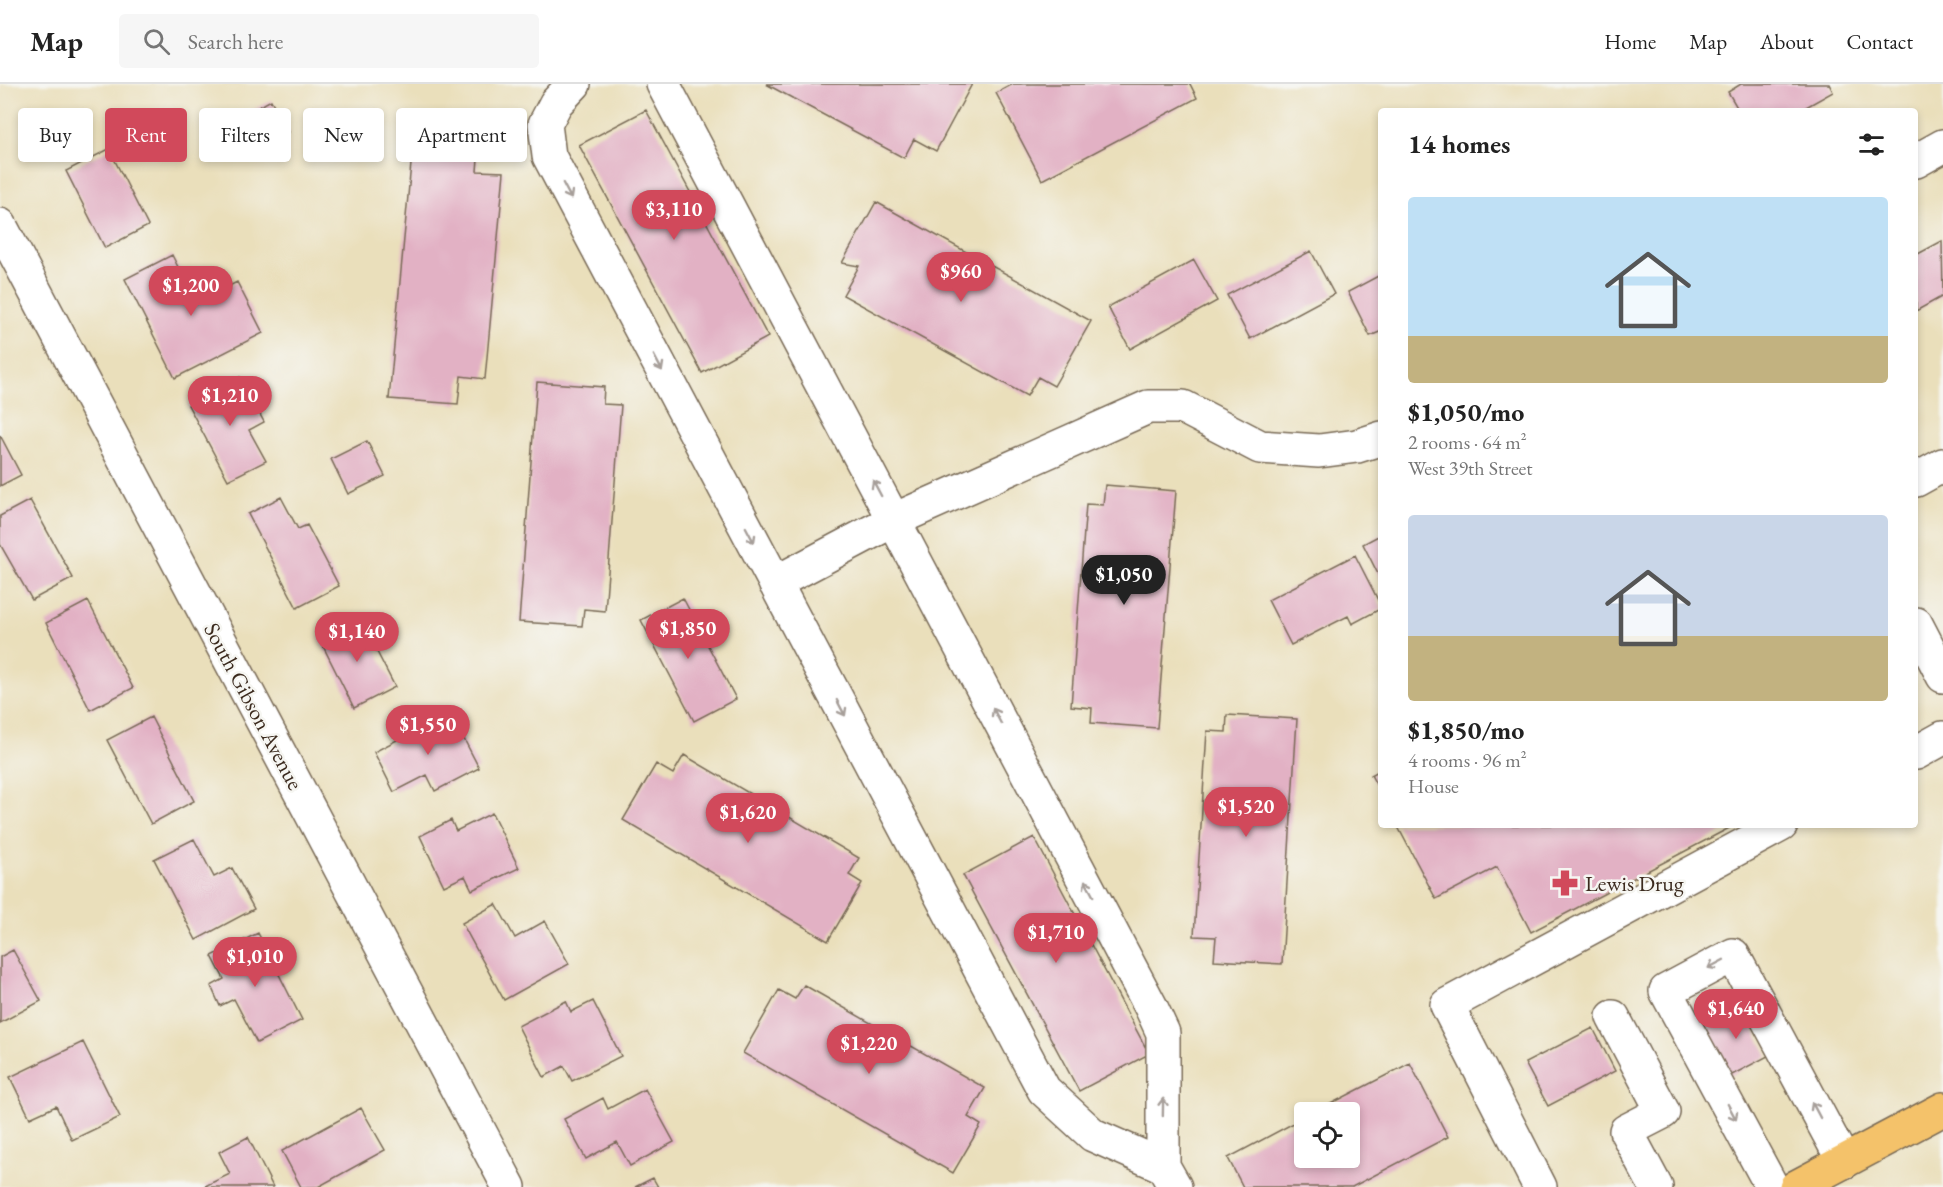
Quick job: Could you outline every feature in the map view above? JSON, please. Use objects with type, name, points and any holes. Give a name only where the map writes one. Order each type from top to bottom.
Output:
[{"type":"main road","points":[[1796,1187],[1943,1109]]},
{"type":"street","points":[[574,84],[556,103],[545,124],[549,156],[1044,1090],[1093,1135],[1169,1176]]},
{"type":"street","points":[[663,84],[1159,1024],[1163,1034],[1169,1176]]},
{"type":"street","points":[[1918,159],[1943,146]]},
{"type":"street","name":"South Gibson Avenue","points":[[0,225],[509,1187]]},
{"type":"street","points":[[775,584],[894,520],[1148,407],[1183,407],[1260,447],[1319,451],[1357,446],[1378,439]]},
{"type":"street","points":[[1918,479],[1943,465]]},
{"type":"street","points":[[1918,628],[1943,676]]},
{"type":"street","points":[[1918,752],[1943,738]]},
{"type":"street","points":[[1540,1187],[1447,1005],[1775,828]]},
{"type":"street","points":[[1772,1187],[1666,991],[1733,955],[1844,1162]]},
{"type":"street","points":[[1613,1017],[1663,1112],[1626,1131],[1656,1187]]},
{"type":"building","points":[[766,84],[972,84],[936,151],[914,139],[904,158]]},
{"type":"building","points":[[1013,84],[1190,84],[1197,98],[1042,180],[996,93]]},
{"type":"building","points":[[1741,84],[1829,84],[1833,92],[1804,108],[1737,108],[1728,92]]},
{"type":"building","points":[[271,100],[276,108],[257,108]]},
{"type":"building","points":[[646,110],[768,337],[702,373],[579,145]]},
{"type":"building","points":[[105,151],[105,162],[116,162],[148,226],[105,248],[66,171],[84,162],[93,162],[93,157]]},
{"type":"building","points":[[411,162],[478,162],[477,171],[504,172],[485,379],[461,376],[458,404],[389,399]]},
{"type":"building","points":[[876,202],[1091,321],[1054,386],[1038,377],[1027,396],[843,295],[859,266],[842,263]]},
{"type":"building","points":[[1942,241],[1943,296],[1918,310],[1918,254]]},
{"type":"building","points":[[1311,251],[1334,294],[1250,339],[1227,295]]},
{"type":"building","points":[[172,255],[196,303],[237,282],[263,333],[175,378],[125,279]]},
{"type":"building","points":[[1194,260],[1217,301],[1130,349],[1108,307]]},
{"type":"building","points":[[1378,276],[1378,333],[1370,336],[1348,292]]},
{"type":"building","points":[[240,377],[264,422],[249,430],[266,461],[228,480],[188,405]]},
{"type":"building","points":[[537,382],[604,387],[603,404],[621,405],[605,611],[584,609],[582,626],[519,622]]},
{"type":"building","points":[[0,435],[21,475],[0,486]]},
{"type":"building","points":[[367,441],[385,476],[348,494],[331,459]]},
{"type":"building","points":[[1105,485],[1176,491],[1157,728],[1091,723],[1092,708],[1071,706],[1086,504],[1103,505]]},
{"type":"building","points":[[281,497],[298,529],[307,525],[339,586],[297,608],[248,514]]},
{"type":"building","points":[[30,500],[73,578],[32,600],[0,544],[0,516]]},
{"type":"building","points":[[1378,536],[1378,574],[1363,544]]},
{"type":"building","points":[[1355,555],[1378,600],[1378,610],[1352,624],[1348,616],[1291,645],[1268,600]]},
{"type":"building","points":[[683,598],[736,699],[694,721],[641,620]]},
{"type":"building","points":[[88,601],[133,688],[90,710],[46,623]]},
{"type":"building","points":[[359,617],[395,687],[354,708],[319,638]]},
{"type":"building","points":[[450,712],[479,768],[435,791],[427,775],[394,792],[374,752]]},
{"type":"building","points":[[1227,715],[1297,719],[1282,964],[1214,960],[1216,937],[1194,936],[1207,731],[1226,732]]},
{"type":"building","points":[[151,717],[194,801],[151,824],[107,740]]},
{"type":"building","points":[[684,755],[859,858],[849,875],[862,883],[828,941],[623,820],[656,764],[673,774]]},
{"type":"building","points":[[1378,771],[1378,788],[1371,775]]},
{"type":"building","points":[[492,813],[519,868],[472,890],[465,876],[444,886],[420,836],[451,820],[456,831]]},
{"type":"building","name":"Lewis Drug","points":[[1399,828],[1729,828],[1531,932],[1497,867],[1436,899]]},
{"type":"building","points":[[1034,837],[1149,1054],[1079,1091],[963,875]]},
{"type":"building","points":[[194,839],[214,877],[232,868],[254,909],[196,940],[154,859]]},
{"type":"building","points":[[496,904],[515,938],[545,921],[569,964],[504,1000],[462,923]]},
{"type":"building","points":[[258,933],[302,1020],[257,1043],[234,999],[220,1006],[211,986],[224,979],[212,956]]},
{"type":"building","points":[[13,950],[41,1001],[0,1023],[0,957]]},
{"type":"building","points":[[804,985],[985,1088],[968,1117],[981,1125],[953,1173],[743,1053],[779,990],[795,999]]},
{"type":"building","points":[[566,1001],[571,1012],[593,1001],[621,1056],[572,1081],[564,1066],[544,1077],[518,1026]]},
{"type":"building","points":[[1741,1004],[1768,1056],[1730,1076],[1703,1024]]},
{"type":"building","points":[[1593,1028],[1615,1071],[1548,1106],[1525,1063]]},
{"type":"building","points":[[83,1042],[120,1117],[72,1140],[56,1106],[30,1118],[10,1077]]},
{"type":"building","points":[[1410,1063],[1448,1137],[1352,1187],[1243,1187],[1228,1158],[1294,1123],[1294,1168],[1360,1168],[1360,1102],[1334,1102]]},
{"type":"building","points":[[645,1089],[674,1142],[630,1166],[617,1142],[586,1159],[564,1119],[603,1098],[608,1109]]},
{"type":"building","points":[[361,1108],[385,1150],[318,1187],[301,1187],[282,1151]]},
{"type":"building","points":[[248,1137],[273,1187],[203,1187],[230,1174],[219,1152]]},
{"type":"building","points":[[653,1178],[658,1187],[635,1187]]},
{"type":"place","name":"Lewis Drug","points":[[1565,883]]}]
